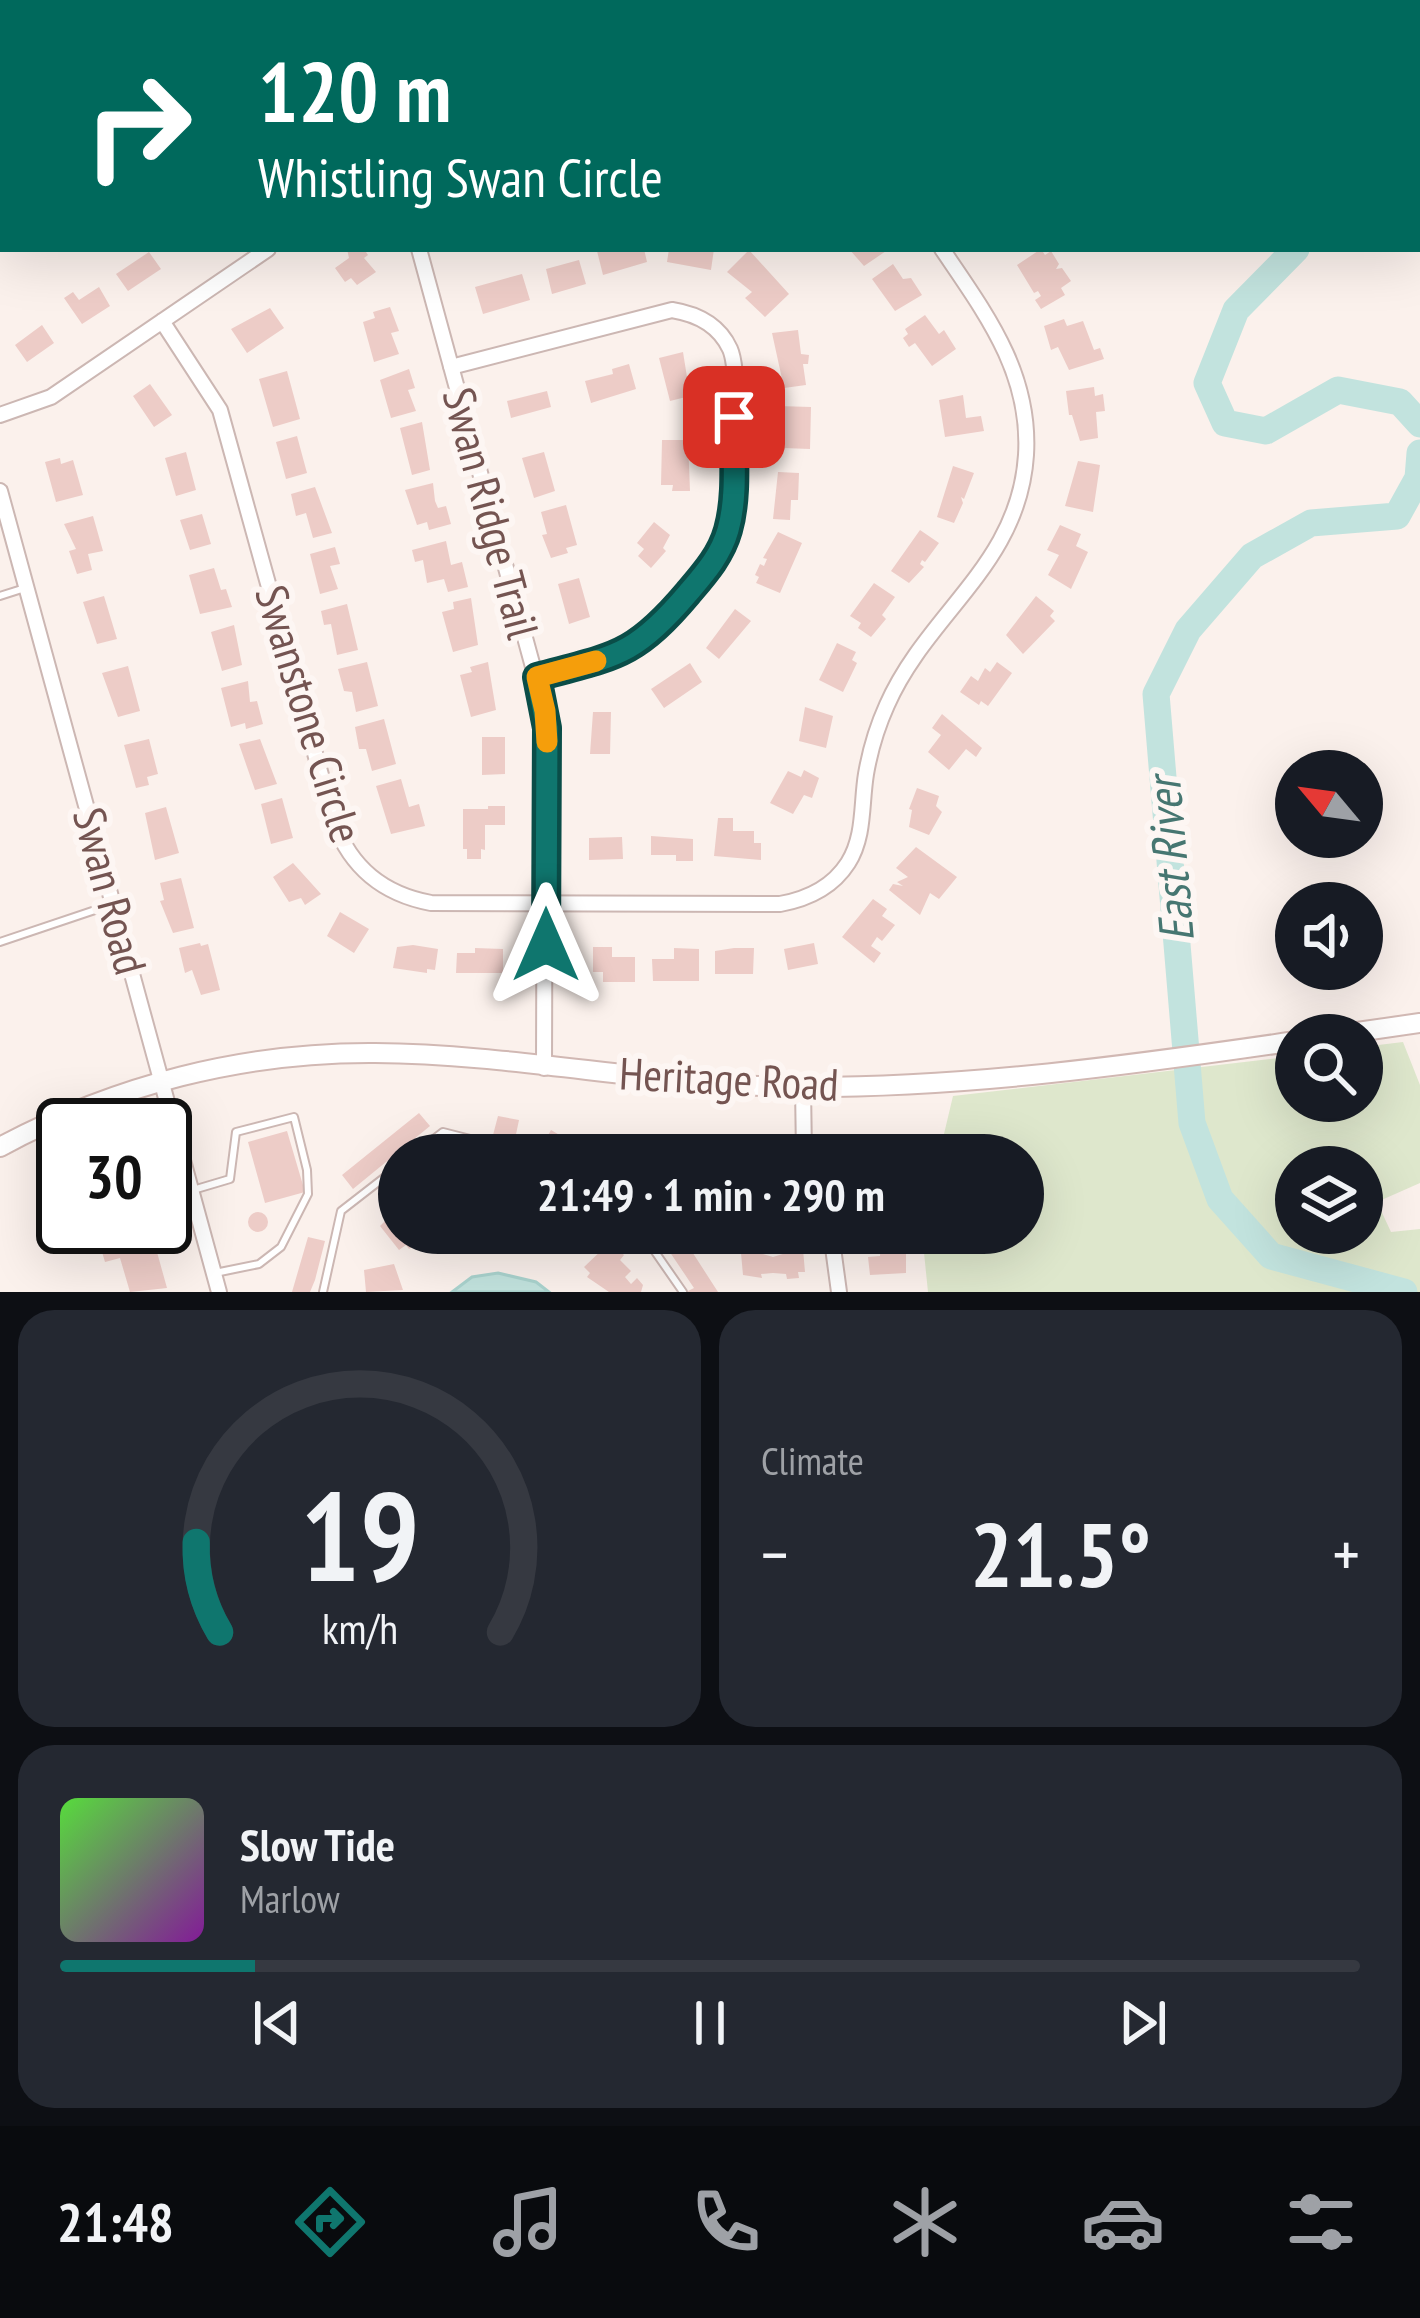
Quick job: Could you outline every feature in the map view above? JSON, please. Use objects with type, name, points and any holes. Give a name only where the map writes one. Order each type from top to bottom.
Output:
[{"type":"main road","points":[[1383,1028],[1420,1023]]},
{"type":"main road","name":"Heritage Road","points":[[1,1146],[70,1112],[162,1081],[235,1065],[324,1054],[430,1056],[687,1082],[803,1088],[927,1084],[1275,1044]]},
{"type":"street","points":[[0,415],[51,397],[264,252]]},
{"type":"street","name":"Swan Ridge Trail","points":[[420,252],[547,728],[544,1067]]},
{"type":"street","name":"Swanstone Circle","points":[[162,321],[220,410],[334,822],[350,857],[377,884],[412,900],[780,904],[824,888],[847,864],[861,829],[866,777],[885,709],[919,647],[987,567],[1004,539],[1022,484],[1026,430],[1009,354],[944,252]]},
{"type":"street","points":[[451,367],[672,310],[710,324],[733,356],[732,513],[711,566],[643,641],[609,657],[537,677]]},
{"type":"street","name":"Swan Road","points":[[0,491],[167,1098]]},
{"type":"street","points":[[803,1088],[804,1134]]},
{"type":"street","name":"Swan Road","points":[[192,1190],[219,1292]]},
{"type":"street","points":[[834,1254],[839,1292]]},
{"type":"lane","points":[[0,596],[26,588]]},
{"type":"lane","points":[[0,942],[114,904]]},
{"type":"lane","points":[[192,1190],[230,1180],[236,1132],[294,1118],[308,1193],[281,1246],[260,1264],[215,1273]]},
{"type":"lane","points":[[323,1292],[341,1211],[378,1182]]},
{"type":"lane","points":[[657,1254],[683,1292]]},
{"type":"green space","points":[[1403,1042],[1420,1085],[1420,1183],[1383,1199],[1383,1146],[1275,1146],[1275,1254],[1383,1254],[1383,1215],[1391,1232],[1420,1229],[1420,1292],[928,1292],[924,1254],[1044,1254],[1044,1134],[944,1134],[953,1096],[1275,1058],[1275,1122],[1383,1122],[1383,1044]]},
{"type":"water","points":[[498,1273],[536,1282],[549,1292],[452,1292],[472,1277]]},
{"type":"building","points":[[149,252],[161,269],[128,291],[116,274]]},
{"type":"building","points":[[348,252],[366,252],[364,258],[376,272],[357,285],[351,278],[345,282],[335,268],[349,258]]},
{"type":"building","points":[[597,252],[645,252],[647,262],[603,275]]},
{"type":"building","points":[[669,252],[714,252],[711,270],[667,262]]},
{"type":"building","points":[[751,252],[789,294],[765,317],[745,298],[752,292],[727,272]]},
{"type":"building","points":[[852,252],[885,252],[864,266]]},
{"type":"building","points":[[1036,252],[1052,252],[1059,264],[1056,269],[1062,268],[1071,281],[1061,288],[1065,295],[1041,309],[1035,300],[1041,296],[1034,293],[1017,265]]},
{"type":"building","points":[[579,260],[586,284],[552,294],[546,269]]},
{"type":"building","points":[[893,264],[922,295],[895,311],[872,279]]},
{"type":"building","points":[[522,274],[530,300],[483,314],[475,287]]},
{"type":"building","points":[[99,287],[110,306],[82,324],[64,298],[73,292],[79,300]]},
{"type":"building","points":[[390,307],[399,331],[391,333],[399,354],[374,362],[363,322],[375,318],[373,312]]},
{"type":"building","points":[[270,308],[284,328],[247,353],[231,329]]},
{"type":"building","points":[[925,315],[939,334],[944,330],[956,349],[932,366],[915,343],[909,347],[903,338],[908,334],[905,329]]},
{"type":"building","points":[[1064,319],[1067,326],[1083,321],[1094,350],[1100,348],[1104,359],[1069,370],[1058,347],[1051,350],[1044,326]]},
{"type":"building","points":[[42,325],[54,343],[27,362],[15,345]]},
{"type":"building","points":[[798,330],[801,354],[809,355],[808,364],[803,364],[806,385],[784,388],[772,333]]},
{"type":"building","points":[[683,352],[690,396],[670,401],[659,358]]},
{"type":"building","points":[[629,364],[636,389],[591,403],[585,381]]},
{"type":"building","points":[[409,369],[415,388],[408,390],[416,411],[391,418],[380,380]]},
{"type":"building","points":[[287,371],[300,419],[273,427],[259,379]]},
{"type":"building","points":[[150,384],[172,415],[154,427],[133,396]]},
{"type":"building","points":[[1094,387],[1095,396],[1103,394],[1105,411],[1096,412],[1098,438],[1080,441],[1066,391]]},
{"type":"building","points":[[547,391],[551,407],[511,418],[507,401]]},
{"type":"building","points":[[963,395],[966,418],[981,416],[984,431],[945,437],[939,400]]},
{"type":"building","points":[[778,406],[811,407],[810,449],[783,448]]},
{"type":"building","points":[[422,422],[430,470],[412,475],[400,428]]},
{"type":"building","points":[[297,436],[307,473],[286,479],[276,442]]},
{"type":"building","points":[[662,440],[688,440],[690,491],[672,491],[673,485],[661,485]]},
{"type":"building","points":[[186,452],[196,490],[176,496],[165,458]]},
{"type":"building","points":[[544,452],[555,491],[534,498],[522,458]]},
{"type":"building","points":[[60,458],[61,464],[73,460],[83,495],[56,502],[45,462]]},
{"type":"building","points":[[1078,461],[1100,465],[1093,512],[1065,506]]},
{"type":"building","points":[[953,466],[974,473],[954,523],[937,517]]},
{"type":"building","points":[[778,472],[799,473],[798,500],[791,500],[790,520],[773,519]]},
{"type":"building","points":[[433,483],[438,508],[446,506],[451,524],[429,530],[427,522],[417,525],[405,490]]},
{"type":"building","points":[[315,487],[332,533],[313,538],[306,513],[296,516],[291,494]]},
{"type":"building","points":[[566,505],[577,545],[551,558],[542,535],[547,534],[541,512]]},
{"type":"building","points":[[202,514],[211,544],[190,550],[180,520]]},
{"type":"building","points":[[93,516],[103,551],[88,554],[92,570],[77,574],[69,551],[76,549],[64,524]]},
{"type":"building","points":[[654,522],[670,535],[663,548],[666,551],[651,568],[638,556],[644,549],[637,543]]},
{"type":"building","points":[[1060,525],[1081,534],[1076,546],[1088,552],[1071,589],[1048,575],[1059,555],[1047,550]]},
{"type":"building","points":[[920,530],[939,543],[909,583],[891,571]]},
{"type":"building","points":[[778,532],[802,543],[780,593],[756,583],[759,577],[755,575],[760,564],[764,566],[767,559],[763,558]]},
{"type":"building","points":[[446,541],[451,565],[462,562],[468,587],[448,592],[444,579],[427,583],[423,560],[415,562],[412,550]]},
{"type":"building","points":[[335,547],[340,564],[330,566],[338,589],[320,594],[310,554]]},
{"type":"building","points":[[214,568],[232,607],[200,614],[189,575]]},
{"type":"building","points":[[579,578],[590,617],[569,624],[558,584]]},
{"type":"building","points":[[874,583],[895,597],[882,615],[886,619],[871,637],[850,616]]},
{"type":"building","points":[[104,596],[117,639],[97,644],[83,602]]},
{"type":"building","points":[[1036,596],[1054,611],[1050,616],[1055,621],[1023,654],[1006,635]]},
{"type":"building","points":[[471,598],[478,645],[453,652],[442,612],[454,609],[453,602]]},
{"type":"building","points":[[347,604],[358,650],[337,655],[331,624],[324,625],[321,611]]},
{"type":"building","points":[[735,609],[751,621],[719,659],[706,648]]},
{"type":"building","points":[[234,625],[242,665],[222,671],[211,632]]},
{"type":"building","points":[[837,643],[856,652],[852,660],[857,663],[843,692],[819,680]]},
{"type":"building","points":[[367,662],[378,706],[356,712],[352,692],[344,691],[338,669]]},
{"type":"building","points":[[488,662],[496,710],[471,717],[460,675]]},
{"type":"building","points":[[997,662],[1012,673],[988,706],[960,692],[971,676],[978,681],[985,668],[990,672]]},
{"type":"building","points":[[690,663],[702,682],[664,708],[651,689]]},
{"type":"building","points":[[128,666],[140,711],[118,717],[102,673]]},
{"type":"building","points":[[248,681],[250,702],[257,701],[263,724],[231,727],[221,688]]},
{"type":"building","points":[[805,707],[833,716],[826,748],[799,741]]},
{"type":"building","points":[[593,712],[611,712],[610,754],[590,754]]},
{"type":"building","points":[[942,714],[982,748],[976,757],[966,749],[949,770],[928,752],[941,735],[932,728]]},
{"type":"building","points":[[384,719],[396,764],[372,771],[366,749],[359,749],[355,727]]},
{"type":"building","points":[[482,737],[505,737],[505,774],[482,775]]},
{"type":"building","points":[[149,739],[158,774],[147,777],[149,785],[136,788],[124,745]]},
{"type":"building","points":[[260,739],[277,784],[255,790],[239,744]]},
{"type":"building","points":[[804,770],[819,778],[812,798],[804,795],[793,814],[770,803],[788,771],[801,777]]},
{"type":"building","points":[[401,779],[409,807],[419,804],[425,826],[391,834],[376,786]]},
{"type":"building","points":[[917,788],[939,796],[936,806],[942,812],[929,835],[909,827],[909,809]]},
{"type":"building","points":[[282,798],[293,838],[271,844],[261,804]]},
{"type":"building","points":[[505,806],[505,825],[485,825],[481,859],[467,859],[463,809]]},
{"type":"building","points":[[166,807],[179,853],[155,860],[145,813]]},
{"type":"building","points":[[718,818],[733,818],[733,831],[754,831],[754,843],[761,843],[761,860],[714,856]]},
{"type":"building","points":[[651,836],[693,839],[693,861],[651,855]]},
{"type":"building","points":[[622,837],[623,859],[589,860],[589,838]]},
{"type":"building","points":[[916,847],[957,877],[939,899],[930,893],[920,915],[889,890],[893,884],[903,886],[897,882],[908,877],[896,868]]},
{"type":"building","points":[[293,863],[321,894],[305,905],[301,898],[289,902],[273,877]]},
{"type":"building","points":[[181,878],[194,928],[173,933],[160,901],[164,900],[160,883]]},
{"type":"building","points":[[873,899],[887,909],[882,916],[895,925],[871,946],[881,953],[874,963],[842,937]]},
{"type":"building","points":[[340,912],[369,929],[354,953],[327,936]]},
{"type":"building","points":[[814,943],[818,964],[788,970],[784,949]]},
{"type":"building","points":[[208,944],[220,990],[201,995],[192,970],[185,973],[179,948]]},
{"type":"building","points":[[397,947],[438,949],[435,970],[393,968]]},
{"type":"building","points":[[593,947],[612,947],[612,957],[635,957],[635,982],[603,982],[603,972],[593,972]]},
{"type":"building","points":[[475,948],[503,949],[503,973],[456,973],[457,953],[475,953]]},
{"type":"building","points":[[674,948],[699,949],[699,981],[653,981],[652,959],[674,959]]},
{"type":"building","points":[[754,948],[753,974],[715,974],[715,951]]},
{"type":"building","points":[[419,1113],[430,1126],[420,1134],[393,1134]]},
{"type":"building","points":[[498,1116],[519,1120],[516,1134],[493,1134]]},
{"type":"building","points":[[287,1131],[305,1192],[265,1203],[248,1142]]},
{"type":"building","points":[[378,1146],[378,1169],[353,1189],[342,1175]]},
{"type":"building","points":[[258,1212],[268,1222],[258,1232],[248,1222]]},
{"type":"building","points":[[308,1237],[325,1241],[315,1280],[310,1292],[292,1292]]},
{"type":"building","points":[[103,1254],[158,1254],[167,1288],[130,1292],[120,1258],[105,1262]]},
{"type":"building","points":[[598,1254],[623,1254],[620,1260],[631,1271],[625,1277],[631,1284],[637,1278],[643,1285],[641,1292],[609,1292],[587,1277],[590,1273],[584,1267]]},
{"type":"building","points":[[671,1254],[694,1254],[718,1292],[686,1292],[694,1288]]},
{"type":"building","points":[[741,1254],[803,1254],[805,1272],[787,1279],[786,1274],[743,1275]]},
{"type":"building","points":[[906,1254],[906,1273],[870,1275],[868,1257]]},
{"type":"building","points":[[394,1264],[403,1290],[366,1292],[364,1270]]},
{"type":"waterway","name":"East River","points":[[1293,252],[1236,310],[1207,383],[1225,423],[1266,431],[1338,390],[1400,402],[1420,424]]},
{"type":"waterway","name":"East River","points":[[1404,1292],[1271,1256],[1220,1199],[1192,1123],[1156,694],[1188,630],[1252,556],[1311,523],[1397,516],[1418,478],[1420,453]]},
{"type":"slow traffic","points":[[547,742],[537,677],[596,661]]},
{"type":"route","points":[[546,945],[547,728],[537,677],[609,657],[643,641],[711,566],[732,513],[734,417]]}]
